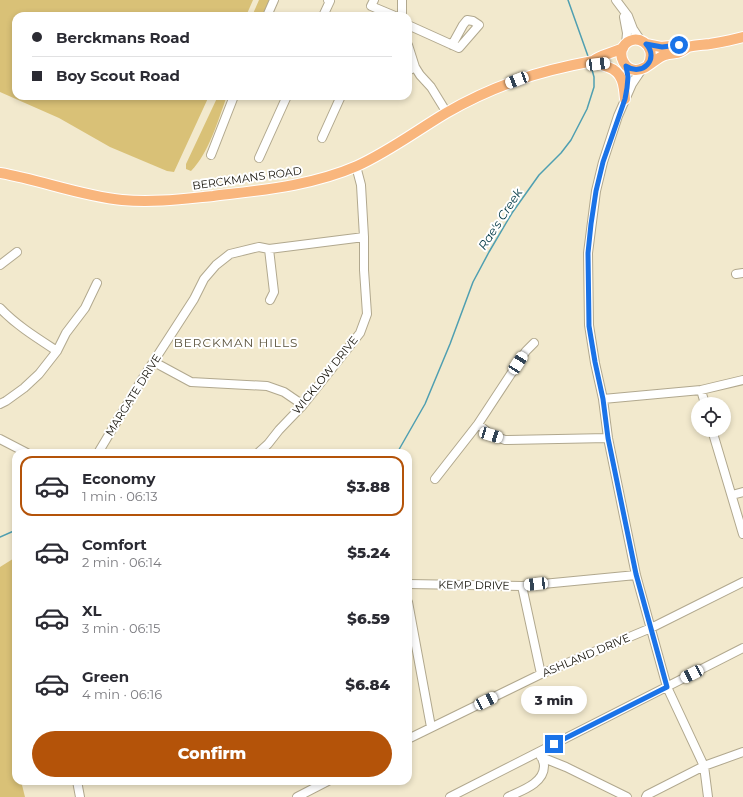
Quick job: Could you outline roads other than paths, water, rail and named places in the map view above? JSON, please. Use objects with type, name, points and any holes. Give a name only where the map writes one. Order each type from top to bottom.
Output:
[{"type":"main road","points":[[689,47],[679,45],[662,47],[632,40],[625,46],[621,56],[625,65],[635,70],[645,67],[664,55],[680,52],[689,47],[743,37]]},
{"type":"main road","points":[[644,42],[651,51],[651,56],[645,67]]},
{"type":"main road","name":"BERCKMANS ROAD","points":[[596,62],[597,57],[610,54],[625,46]]},
{"type":"main road","points":[[596,62],[613,69],[620,76],[624,85],[625,99]]},
{"type":"main road","name":"BERCKMANS ROAD","points":[[0,173],[95,196],[121,200],[144,201],[187,198],[286,187],[318,180],[356,166],[381,154],[447,113],[492,89],[517,80],[564,66],[596,62],[616,62],[625,65]]},
{"type":"street","points":[[269,12],[274,0]]},
{"type":"street","points":[[325,12],[330,1],[328,0]]},
{"type":"street","points":[[402,0],[402,12]]},
{"type":"street","points":[[616,0],[628,16],[634,30],[644,42]]},
{"type":"street","points":[[372,3],[388,12]]},
{"type":"street","points":[[622,8],[628,32],[625,46]]},
{"type":"street","points":[[412,27],[452,44]]},
{"type":"street","points":[[625,65],[628,82],[625,99]]},
{"type":"street","points":[[645,67],[636,77],[625,99],[603,162],[596,191],[588,253],[589,326],[603,399],[608,438],[636,574],[667,687],[704,766],[708,797]]},
{"type":"street","points":[[412,70],[420,75],[432,87],[447,113]]},
{"type":"street","points":[[211,155],[232,100]]},
{"type":"street","points":[[259,158],[285,100]]},
{"type":"street","points":[[322,138],[339,100]]},
{"type":"street","name":"WICKLOW DRIVE","points":[[262,449],[303,405],[360,333],[368,314],[364,270],[361,185],[356,166]]},
{"type":"street","name":"MARGATE DRIVE","points":[[100,449],[141,381],[194,299],[204,279],[216,265],[230,254],[259,247],[269,249],[364,237]]},
{"type":"street","points":[[269,249],[274,292],[270,300]]},
{"type":"street","points":[[0,265],[17,252]]},
{"type":"street","points":[[0,404],[24,388],[39,374],[57,351],[66,333],[85,308],[98,283]]},
{"type":"street","points":[[0,308],[34,336],[57,351]]},
{"type":"street","points":[[435,479],[478,424],[526,350],[534,343]]},
{"type":"street","points":[[154,362],[191,382],[267,386],[284,392],[303,405]]},
{"type":"street","points":[[603,399],[701,390],[743,380]]},
{"type":"street","points":[[701,390],[703,397]]},
{"type":"street","points":[[478,424],[491,435],[505,440],[608,438]]},
{"type":"street","points":[[714,437],[743,534]]},
{"type":"street","points":[[0,439],[19,449]]},
{"type":"street","points":[[732,495],[743,492]]},
{"type":"street","name":"KEMP DRIVE","points":[[412,584],[522,586],[636,574]]},
{"type":"street","name":"ASHLAND DRIVE","points":[[412,737],[541,674],[651,628],[743,582]]},
{"type":"street","points":[[522,586],[541,674]]},
{"type":"street","points":[[412,624],[431,728]]},
{"type":"street","points":[[450,797],[540,754],[743,648]]},
{"type":"street","points":[[646,797],[647,795],[704,766],[743,752]]},
{"type":"street","points":[[508,797],[535,783],[543,770],[544,765],[540,754]]},
{"type":"street","points":[[540,754],[627,797]]},
{"type":"street","points":[[78,785],[80,797]]},
{"type":"street","points":[[296,797],[319,785]]},
{"type":"waterway","name":"Rae's Creek","points":[[568,0],[589,59]]},
{"type":"waterway","name":"Rae's Creek","points":[[399,449],[425,404],[450,344],[473,282],[489,252],[512,213],[539,175],[561,153],[571,140],[587,109],[594,87],[594,77],[591,66]]},
{"type":"waterway","name":"Rae's Creek","points":[[0,537],[12,532]]},
{"type":"district","name":"BERCKMAN HILLS","points":[[236,342]]}]
